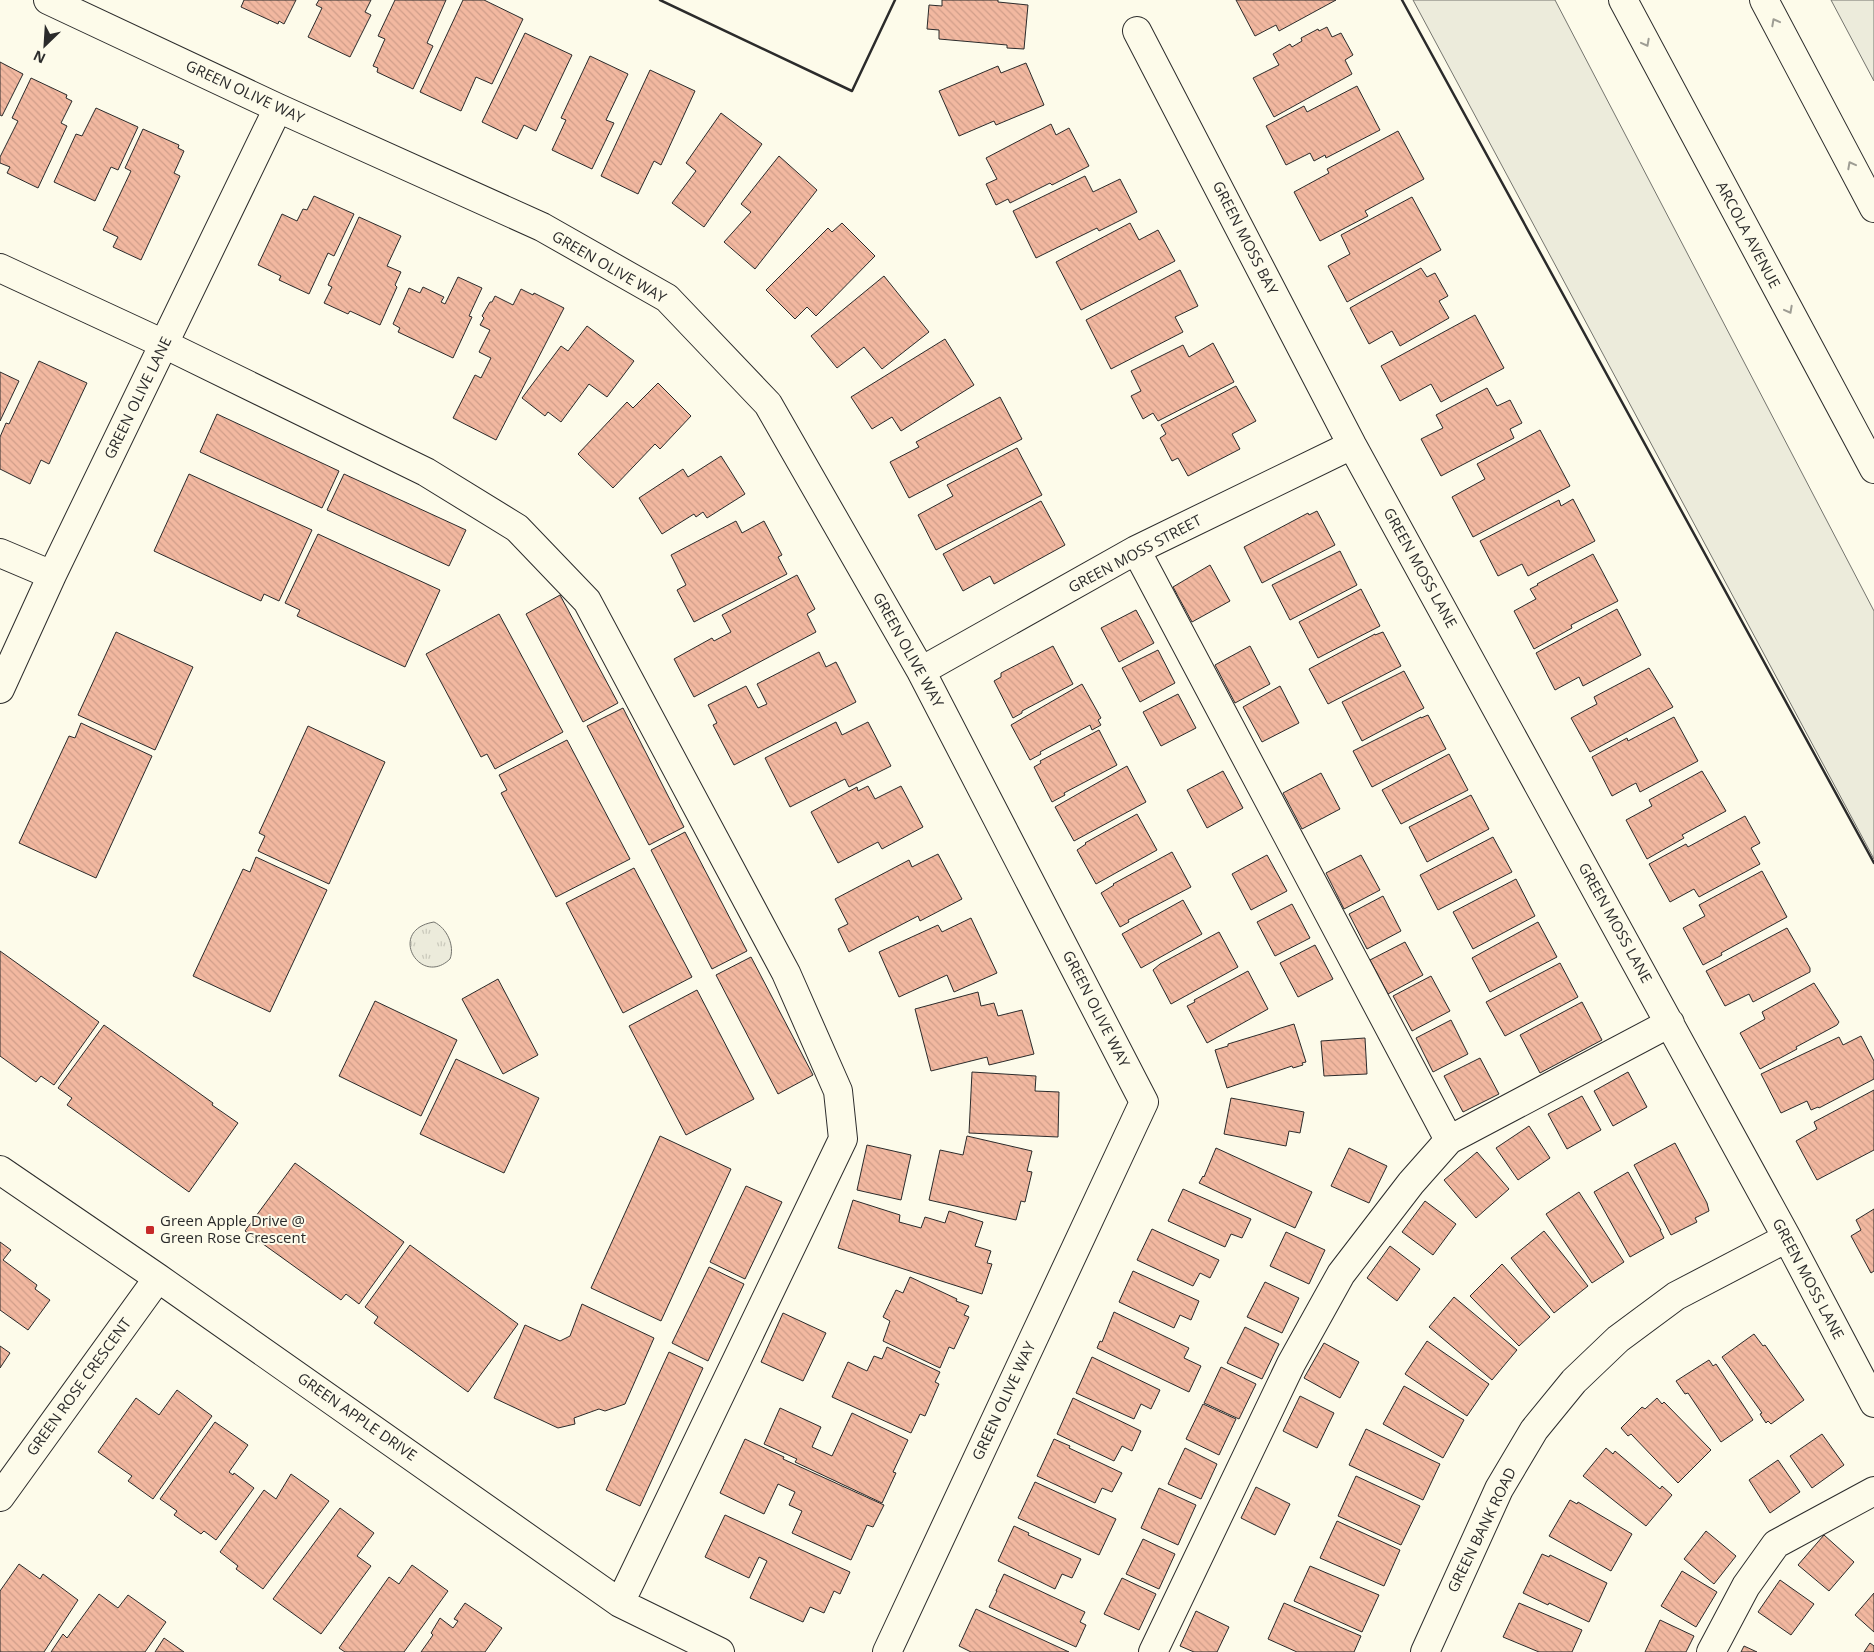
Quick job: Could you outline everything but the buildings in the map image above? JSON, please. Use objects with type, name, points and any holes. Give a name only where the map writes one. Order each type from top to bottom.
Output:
[{"type":"street","name":"GREEN OLIVE WAY","points":[[48,0],[278,108],[542,227],[667,298],[768,404],[921,671],[1144,1102],[887,1652]]},
{"type":"street","name":"ARCOLA AVENUE","points":[[1623,0],[1874,469]]},
{"type":"street","points":[[1764,0],[1874,208]]},
{"type":"street","name":"GREEN MOSS BAY","points":[[1137,30],[1352,445]]},
{"type":"street","name":"GREEN OLIVE LANE","points":[[0,689],[52,576],[278,108]]},
{"type":"street","points":[[0,268],[164,344],[434,477],[517,528],[587,601],[786,973],[838,1091],[843,1139],[620,1603]]},
{"type":"street","name":"GREEN MOSS STREET","points":[[921,671],[1136,550],[1352,445]]},
{"type":"street","name":"GREEN MOSS LANE","points":[[1352,445],[1670,1023],[1874,1402]]},
{"type":"street","points":[[1136,550],[1449,1140]]},
{"type":"street","points":[[0,553],[52,576]]},
{"type":"street","points":[[1153,1652],[1291,1364],[1342,1274],[1410,1183],[1449,1140],[1670,1023]]},
{"type":"street","name":"GREEN APPLE DRIVE","points":[[0,1170],[158,1278],[620,1603],[720,1652]]},
{"type":"street","name":"GREEN BANK ROAD","points":[[1425,1652],[1499,1489],[1534,1430],[1574,1381],[1618,1339],[1676,1296],[1787,1238]]},
{"type":"street","name":"GREEN ROSE CRESCENT","points":[[0,1497],[158,1278]]},
{"type":"street","points":[[1711,1652],[1746,1586],[1776,1544],[1874,1491]]},
{"type":"green space","points":[[1413,0],[1555,0],[1874,611],[1874,859]]},
{"type":"green space","points":[[1831,0],[1874,0],[1874,81]]},
{"type":"green space","points":[[434,922],[443,928],[449,938],[451,954],[450,959],[439,966],[428,967],[419,962],[413,954],[410,945],[412,935],[420,927]]},
{"type":"wall","points":[[660,0],[852,91],[895,0]]},
{"type":"wall","points":[[1402,0],[1874,863]]},
{"type":"place","name":"Green Apple Drive @ Green Rose Crescent","points":[[150,1230]]}]
